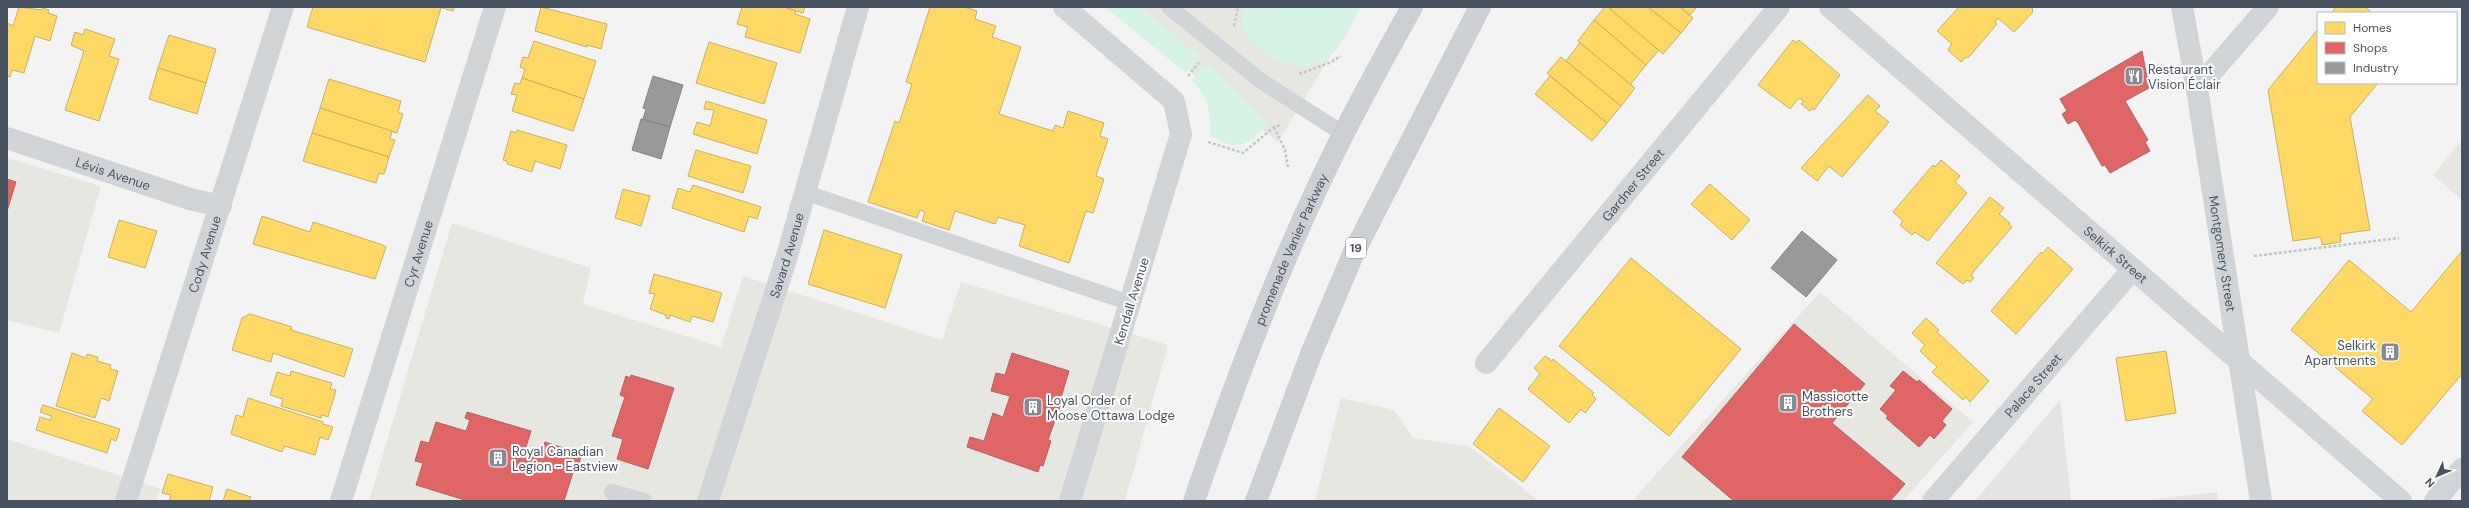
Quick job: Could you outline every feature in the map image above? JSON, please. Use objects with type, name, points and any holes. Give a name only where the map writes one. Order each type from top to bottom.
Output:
[{"type":"main road","name":"promenade Vanier Parkway","points":[[1194,501],[1230,396],[1313,199],[1344,134],[1412,7]]},
{"type":"main road","name":"19","points":[[1256,501],[1311,354],[1354,252],[1480,7]]},
{"type":"street","name":"Cody Avenue","points":[[126,501],[283,7]]},
{"type":"street","name":"Cyr Avenue","points":[[342,501],[495,7]]},
{"type":"street","name":"Savard Avenue","points":[[708,501],[787,256],[804,192],[858,7]]},
{"type":"street","name":"Kendall Avenue","points":[[1064,7],[1174,101],[1181,134],[1070,501]]},
{"type":"street","name":"Gardner Street","points":[[1486,363],[1779,7]]},
{"type":"street","name":"Selkirk Street","points":[[1830,7],[2401,501]]},
{"type":"street","name":"Montgomery Street","points":[[2182,7],[2197,89],[2261,501]]},
{"type":"street","points":[[2197,89],[2268,7]]},
{"type":"street","name":"Lévis Avenue","points":[[7,138],[190,199],[221,206]]},
{"type":"street","name":"Palace Street","points":[[1933,501],[2133,269]]},
{"type":"street","points":[[2435,501],[2462,469]]},
{"type":"lane","points":[[1169,7],[1261,81],[1344,134]]},
{"type":"lane","points":[[804,192],[1130,303]]},
{"type":"lane","points":[[612,492],[644,501]]},
{"type":"path","points":[[1232,32],[1238,7]]},
{"type":"path","points":[[1295,72],[1302,74],[1341,56]]},
{"type":"path","points":[[1184,79],[1203,58]]},
{"type":"path","points":[[1205,142],[1243,153],[1274,126],[1314,115]]},
{"type":"path","points":[[1274,126],[1285,150],[1288,167]]},
{"type":"path","points":[[2254,256],[2400,238]]},
{"type":"shaded area","points":[[1110,7],[1360,7],[1278,142]]},
{"type":"shaded area","points":[[2462,140],[2462,200],[2433,175]]},
{"type":"shaded area","points":[[7,158],[101,186],[59,333],[7,320]]},
{"type":"shaded area","points":[[452,223],[591,268],[583,304],[721,347],[743,276],[942,340],[961,282],[1168,345],[1125,501],[369,501]]},
{"type":"shaded area","points":[[1820,292],[1973,422],[1903,501],[1632,501]]},
{"type":"shaded area","points":[[1341,398],[1394,410],[1413,438],[1469,446],[1539,501],[1315,501]]},
{"type":"shaded area","points":[[2060,400],[2071,501],[1975,501]]},
{"type":"shaded area","points":[[7,439],[161,489],[156,501],[7,501]]},
{"type":"shaded area","points":[[2217,492],[2218,501],[2138,501]]},
{"type":"green space","points":[[1105,7],[1140,7],[1200,56],[1186,73]]},
{"type":"green space","points":[[1248,7],[1271,11],[1284,7],[1360,7],[1342,41],[1328,58],[1313,65],[1297,66],[1280,61],[1264,52],[1251,41],[1243,29],[1242,17]]},
{"type":"green space","points":[[1208,63],[1268,123],[1255,137],[1249,141],[1236,145],[1228,144],[1210,136],[1209,112],[1205,99],[1192,80]]},
{"type":"building: Homes","points":[[19,7],[42,10],[43,8],[49,10],[48,13],[57,16],[50,41],[35,36],[24,73],[12,70],[10,77],[7,76],[7,23],[13,26]]},
{"type":"building: Homes","points":[[313,7],[441,8],[425,62],[307,27]]},
{"type":"building: Homes","points":[[438,7],[454,7],[453,11]]},
{"type":"building: Homes","points":[[541,7],[607,24],[601,49],[587,45],[587,47],[535,31]]},
{"type":"building: Homes","points":[[742,7],[784,7],[796,11],[795,14],[810,19],[800,53],[745,37],[748,27],[737,24]]},
{"type":"building: Homes","points":[[784,7],[805,7],[803,13]]},
{"type":"building: Homes","points":[[930,7],[964,7],[977,11],[975,19],[996,26],[992,37],[1021,47],[999,114],[1053,131],[1055,125],[1063,128],[1068,111],[1104,123],[1100,136],[1108,139],[1096,176],[1104,179],[1093,213],[1086,211],[1069,263],[1019,246],[1025,225],[998,217],[995,224],[955,211],[949,230],[922,221],[925,212],[920,210],[917,218],[868,202],[895,121],[899,123],[912,84],[906,82]]},
{"type":"building: Homes","points":[[1605,7],[1608,7],[1659,50],[1646,65],[1594,20]]},
{"type":"building: Homes","points":[[1611,7],[1648,7],[1681,33],[1663,54],[1610,9]]},
{"type":"building: Homes","points":[[1648,7],[1680,7],[1693,18],[1681,33]]},
{"type":"building: Homes","points":[[1680,7],[1697,7],[1690,15]]},
{"type":"building: Homes","points":[[1959,7],[2032,7],[2033,12],[2014,32],[1998,18],[1995,22],[1997,24],[1968,58],[1966,57],[1961,62],[1948,50],[1952,44],[1937,31]]},
{"type":"building: Homes","points":[[2336,7],[2366,7],[2371,12],[2332,12]]},
{"type":"building: Homes","points":[[1594,20],[1646,65],[1630,85],[1578,41]]},
{"type":"building: Homes","points":[[85,29],[115,39],[109,56],[119,59],[99,121],[65,110],[84,51],[71,45],[75,32],[83,35]]},
{"type":"building: Homes","points":[[2317,30],[2317,84],[2377,84],[2350,117],[2370,230],[2340,234],[2341,242],[2322,245],[2321,237],[2293,241],[2268,90]]},
{"type":"building: Homes","points":[[169,35],[216,49],[206,83],[158,68]]},
{"type":"building: Homes","points":[[1793,40],[1797,43],[1799,40],[1840,75],[1814,110],[1812,108],[1810,111],[1801,104],[1804,101],[1799,98],[1790,109],[1758,85]]},
{"type":"building: Homes","points":[[534,41],[596,61],[584,99],[522,78],[525,69],[520,67],[523,57],[528,58]]},
{"type":"building: Homes","points":[[709,42],[777,63],[764,104],[696,83]]},
{"type":"building: Homes","points":[[1580,43],[1635,88],[1621,106],[1566,61]]},
{"type":"building: Homes","points":[[1561,57],[1621,106],[1607,123],[1547,73]]},
{"type":"building: Homes","points":[[158,68],[206,83],[197,114],[149,99]]},
{"type":"building: Homes","points":[[1550,76],[1607,123],[1592,141],[1535,94]]},
{"type":"building: Homes","points":[[522,78],[584,99],[573,131],[512,111],[517,95],[511,94],[515,83],[520,84]]},
{"type":"building: Homes","points":[[329,79],[401,101],[398,112],[403,114],[397,133],[320,108]]},
{"type":"building: Homes","points":[[1868,95],[1880,106],[1875,111],[1889,122],[1842,177],[1829,166],[1817,181],[1801,168]]},
{"type":"building: Homes","points":[[706,101],[767,120],[757,154],[693,134],[697,122],[710,126],[714,110],[704,109]]},
{"type":"building: Homes","points":[[320,108],[392,131],[390,139],[395,140],[389,157],[312,133]]},
{"type":"building: Homes","points":[[517,130],[567,145],[560,169],[535,161],[532,172],[507,164],[508,162],[503,160],[511,131],[516,133]]},
{"type":"building: Homes","points":[[312,133],[389,157],[384,174],[379,173],[376,183],[303,161]]},
{"type":"building: Homes","points":[[696,150],[751,166],[743,193],[688,176]]},
{"type":"building: Homes","points":[[1941,160],[1960,176],[1955,182],[1967,193],[1928,241],[1915,232],[1912,235],[1900,225],[1903,221],[1893,212],[1933,165],[1935,167]]},
{"type":"building: Homes","points":[[1710,184],[1750,220],[1732,240],[1691,204]]},
{"type":"building: Homes","points":[[693,185],[761,207],[757,219],[749,216],[744,232],[672,208],[678,188],[690,192]]},
{"type":"building: Homes","points":[[623,189],[650,196],[641,226],[615,218]]},
{"type":"building: Homes","points":[[1990,197],[2004,208],[1999,214],[2010,223],[2008,224],[2012,227],[1974,271],[1971,276],[1974,278],[1970,282],[1967,280],[1963,284],[1936,263]]},
{"type":"building: Homes","points":[[262,216],[310,232],[313,222],[386,247],[375,279],[253,244]]},
{"type":"building: Homes","points":[[119,220],[157,231],[145,268],[108,257]]},
{"type":"building: Homes","points":[[824,230],[902,255],[885,308],[808,284]]},
{"type":"building: Homes","points":[[2048,247],[2073,269],[2016,334],[1991,311],[2041,252],[2042,254]]},
{"type":"building: Homes","name":"Selkirk Apartments","points":[[2462,251],[2462,374],[2402,445],[2362,411],[2373,399],[2291,330],[2349,260],[2411,312]]},
{"type":"building: Homes","points":[[1631,258],[1741,349],[1669,436],[1559,346]]},
{"type":"building: Homes","points":[[654,274],[722,293],[713,322],[692,316],[690,322],[670,315],[669,319],[666,318],[666,315],[650,309],[655,294],[649,293]]},
{"type":"building: Homes","points":[[250,314],[292,327],[291,330],[353,349],[344,377],[273,353],[271,362],[232,350],[242,318]]},
{"type":"building: Homes","points":[[1926,318],[1939,330],[1937,332],[1989,381],[1970,402],[1966,397],[1963,400],[1932,372],[1937,367],[1920,351],[1925,345],[1912,333]]},
{"type":"building: Homes","points":[[2166,351],[2176,413],[2126,421],[2116,358]]},
{"type":"building: Homes","points":[[72,353],[86,358],[87,354],[98,357],[97,361],[111,365],[110,369],[118,371],[109,401],[101,398],[95,418],[56,406]]},
{"type":"building: Homes","points":[[1545,356],[1552,361],[1553,359],[1594,393],[1592,395],[1596,399],[1585,413],[1581,409],[1569,423],[1528,389],[1540,374],[1534,368]]},
{"type":"building: Homes","points":[[291,371],[332,383],[330,389],[336,390],[328,417],[322,415],[321,418],[281,406],[283,399],[270,395],[277,372],[290,376]]},
{"type":"building: Homes","points":[[248,398],[323,422],[323,424],[333,427],[328,440],[320,437],[315,455],[284,446],[282,452],[231,434],[236,415],[243,417]]},
{"type":"building: Homes","points":[[43,405],[120,429],[116,441],[111,439],[107,453],[36,430],[40,417],[50,420],[52,416],[40,412]]},
{"type":"building: Homes","points":[[1499,408],[1550,446],[1523,482],[1473,444]]},
{"type":"building: Homes","points":[[168,474],[213,487],[209,501],[169,501],[171,495],[162,493]]},
{"type":"building: Homes","points":[[227,489],[251,497],[249,501],[223,501]]},
{"type":"building: Shops","points":[[2142,51],[2149,88],[2125,101],[2148,140],[2145,142],[2150,151],[2110,173],[2105,165],[2102,166],[2078,123],[2075,120],[2068,124],[2062,114],[2067,111],[2060,99]]},
{"type":"building: Shops","points":[[7,179],[16,182],[7,211]]},
{"type":"building: Shops","name":"Massicotte Brothers","points":[[1794,324],[1865,384],[1832,423],[1905,484],[1890,501],[1734,501],[1682,457]]},
{"type":"building: Shops","name":"Loyal Order of Moose Ottawa Lodge","points":[[1012,353],[1069,371],[1060,401],[1062,401],[1048,440],[1051,441],[1043,466],[1040,465],[1038,472],[967,447],[970,437],[984,441],[993,413],[1003,417],[1010,396],[991,391],[996,373],[1005,375]]},
{"type":"building: Shops","points":[[1903,371],[1917,382],[1919,380],[1952,409],[1942,421],[1946,425],[1934,439],[1930,435],[1919,447],[1886,418],[1888,416],[1880,409],[1896,390],[1890,386]]},
{"type":"building: Shops","points":[[631,375],[674,388],[648,469],[617,459],[623,439],[612,436],[625,397],[620,395],[626,376],[630,378]]},
{"type":"building: Shops","name":"Royal Canadian Legion - Eastview","points":[[467,412],[531,431],[525,450],[541,455],[545,442],[582,454],[578,466],[575,466],[564,501],[468,501],[416,485],[423,463],[415,461],[421,441],[429,443],[436,422],[466,431],[470,420],[465,418]]},
{"type":"building: Industry","points":[[653,76],[683,85],[670,127],[643,119],[646,109],[643,108]]},
{"type":"building: Industry","points":[[641,119],[670,127],[661,159],[632,150]]},
{"type":"building: Industry","points":[[1802,231],[1837,260],[1806,297],[1771,268]]},
{"type":"place","name":"Restaurant Vision Éclair","points":[[2134,76]]},
{"type":"place","name":"Selkirk Apartments","points":[[2390,352]]},
{"type":"place","name":"Massicotte Brothers","points":[[1788,403]]},
{"type":"place","name":"Loyal Order of Moose Ottawa Lodge","points":[[1033,407]]},
{"type":"place","name":"Royal Canadian Legion - Eastview","points":[[498,458]]}]
